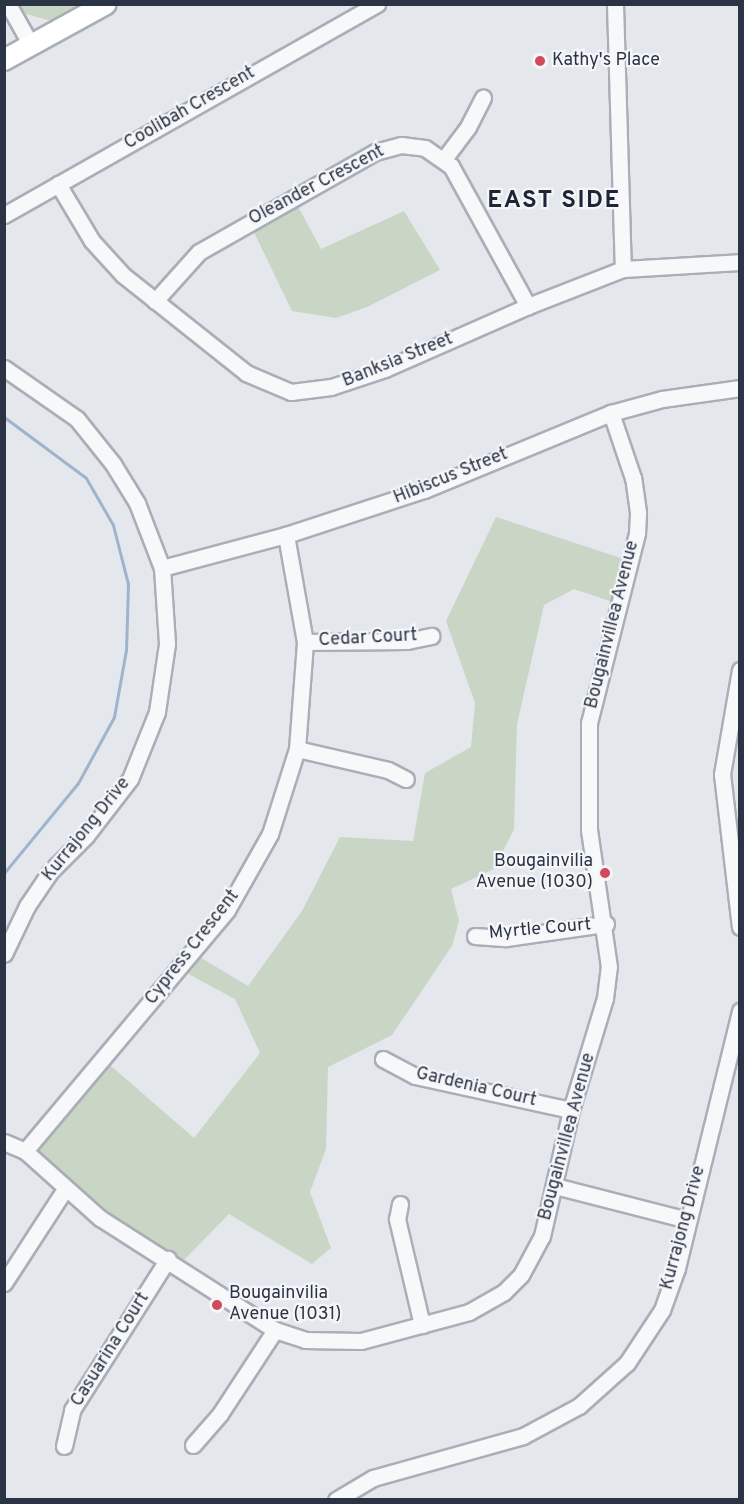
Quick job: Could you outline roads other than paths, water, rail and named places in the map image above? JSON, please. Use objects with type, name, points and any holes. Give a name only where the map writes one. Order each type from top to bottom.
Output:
[{"type":"main road","points":[[4,60],[106,4]]},
{"type":"street","points":[[8,4],[31,45]]},
{"type":"street","name":"Coolibah Crescent","points":[[4,215],[377,4]]},
{"type":"street","points":[[615,4],[623,269]]},
{"type":"street","points":[[483,98],[468,127],[444,159],[460,182],[528,306]]},
{"type":"street","name":"Oleander Crescent","points":[[155,301],[199,252],[375,152],[391,146],[415,146],[444,159]]},
{"type":"street","name":"Banksia Street","points":[[58,184],[92,241],[123,275],[246,373],[291,392],[331,387],[385,369],[528,306],[623,269],[740,262]]},
{"type":"street","name":"Kurrajong Drive","points":[[4,368],[52,398],[97,442],[137,503],[162,568],[167,644],[157,712],[130,779],[110,807],[50,872],[27,906],[4,954]]},
{"type":"street","name":"Hibiscus Street","points":[[162,568],[286,535],[424,490],[611,413],[662,399],[740,388]]},
{"type":"street","name":"Bougainvillea Avenue","points":[[4,1142],[25,1151],[64,1189],[100,1218],[168,1259],[276,1330],[305,1340],[334,1343],[422,1325],[469,1312],[504,1292],[532,1258],[555,1186],[571,1110],[605,998],[609,967],[606,924],[590,830],[589,723],[635,543],[638,512],[633,478],[611,413]]},
{"type":"street","name":"Cypress Crescent","points":[[25,1151],[227,910],[270,834],[297,749],[305,642],[286,535]]},
{"type":"street","name":"Cedar Court","points":[[305,642],[407,641],[431,636]]},
{"type":"street","points":[[740,670],[722,774],[740,927]]},
{"type":"street","points":[[297,749],[388,770],[406,779]]},
{"type":"street","name":"Myrtle Court","points":[[475,936],[506,938],[606,924]]},
{"type":"street","name":"Kurrajong Drive","points":[[336,1500],[373,1478],[523,1436],[579,1406],[603,1387],[644,1340],[662,1310],[677,1268],[740,1011]]},
{"type":"street","name":"Gardenia Court","points":[[383,1059],[415,1076],[571,1110]]},
{"type":"street","points":[[555,1186],[687,1220]]},
{"type":"street","points":[[4,1283],[64,1189]]},
{"type":"street","points":[[400,1204],[397,1219],[422,1325]]},
{"type":"street","name":"Casuarina Court","points":[[64,1446],[72,1410],[168,1259]]},
{"type":"street","points":[[193,1444],[220,1414],[276,1330]]},
{"type":"waterway","points":[[4,417],[86,478],[113,525],[128,584],[126,650],[114,717],[78,783],[4,873]]},
{"type":"place","name":"Kathy's Place","points":[[540,61]]},
{"type":"place","name":"Bougainvilia Avenue (1030)","points":[[605,873]]},
{"type":"place","name":"Bougainvilia Avenue (1031)","points":[[217,1305]]},
{"type":"district","name":"EAST SIDE","points":[[554,202]]}]
